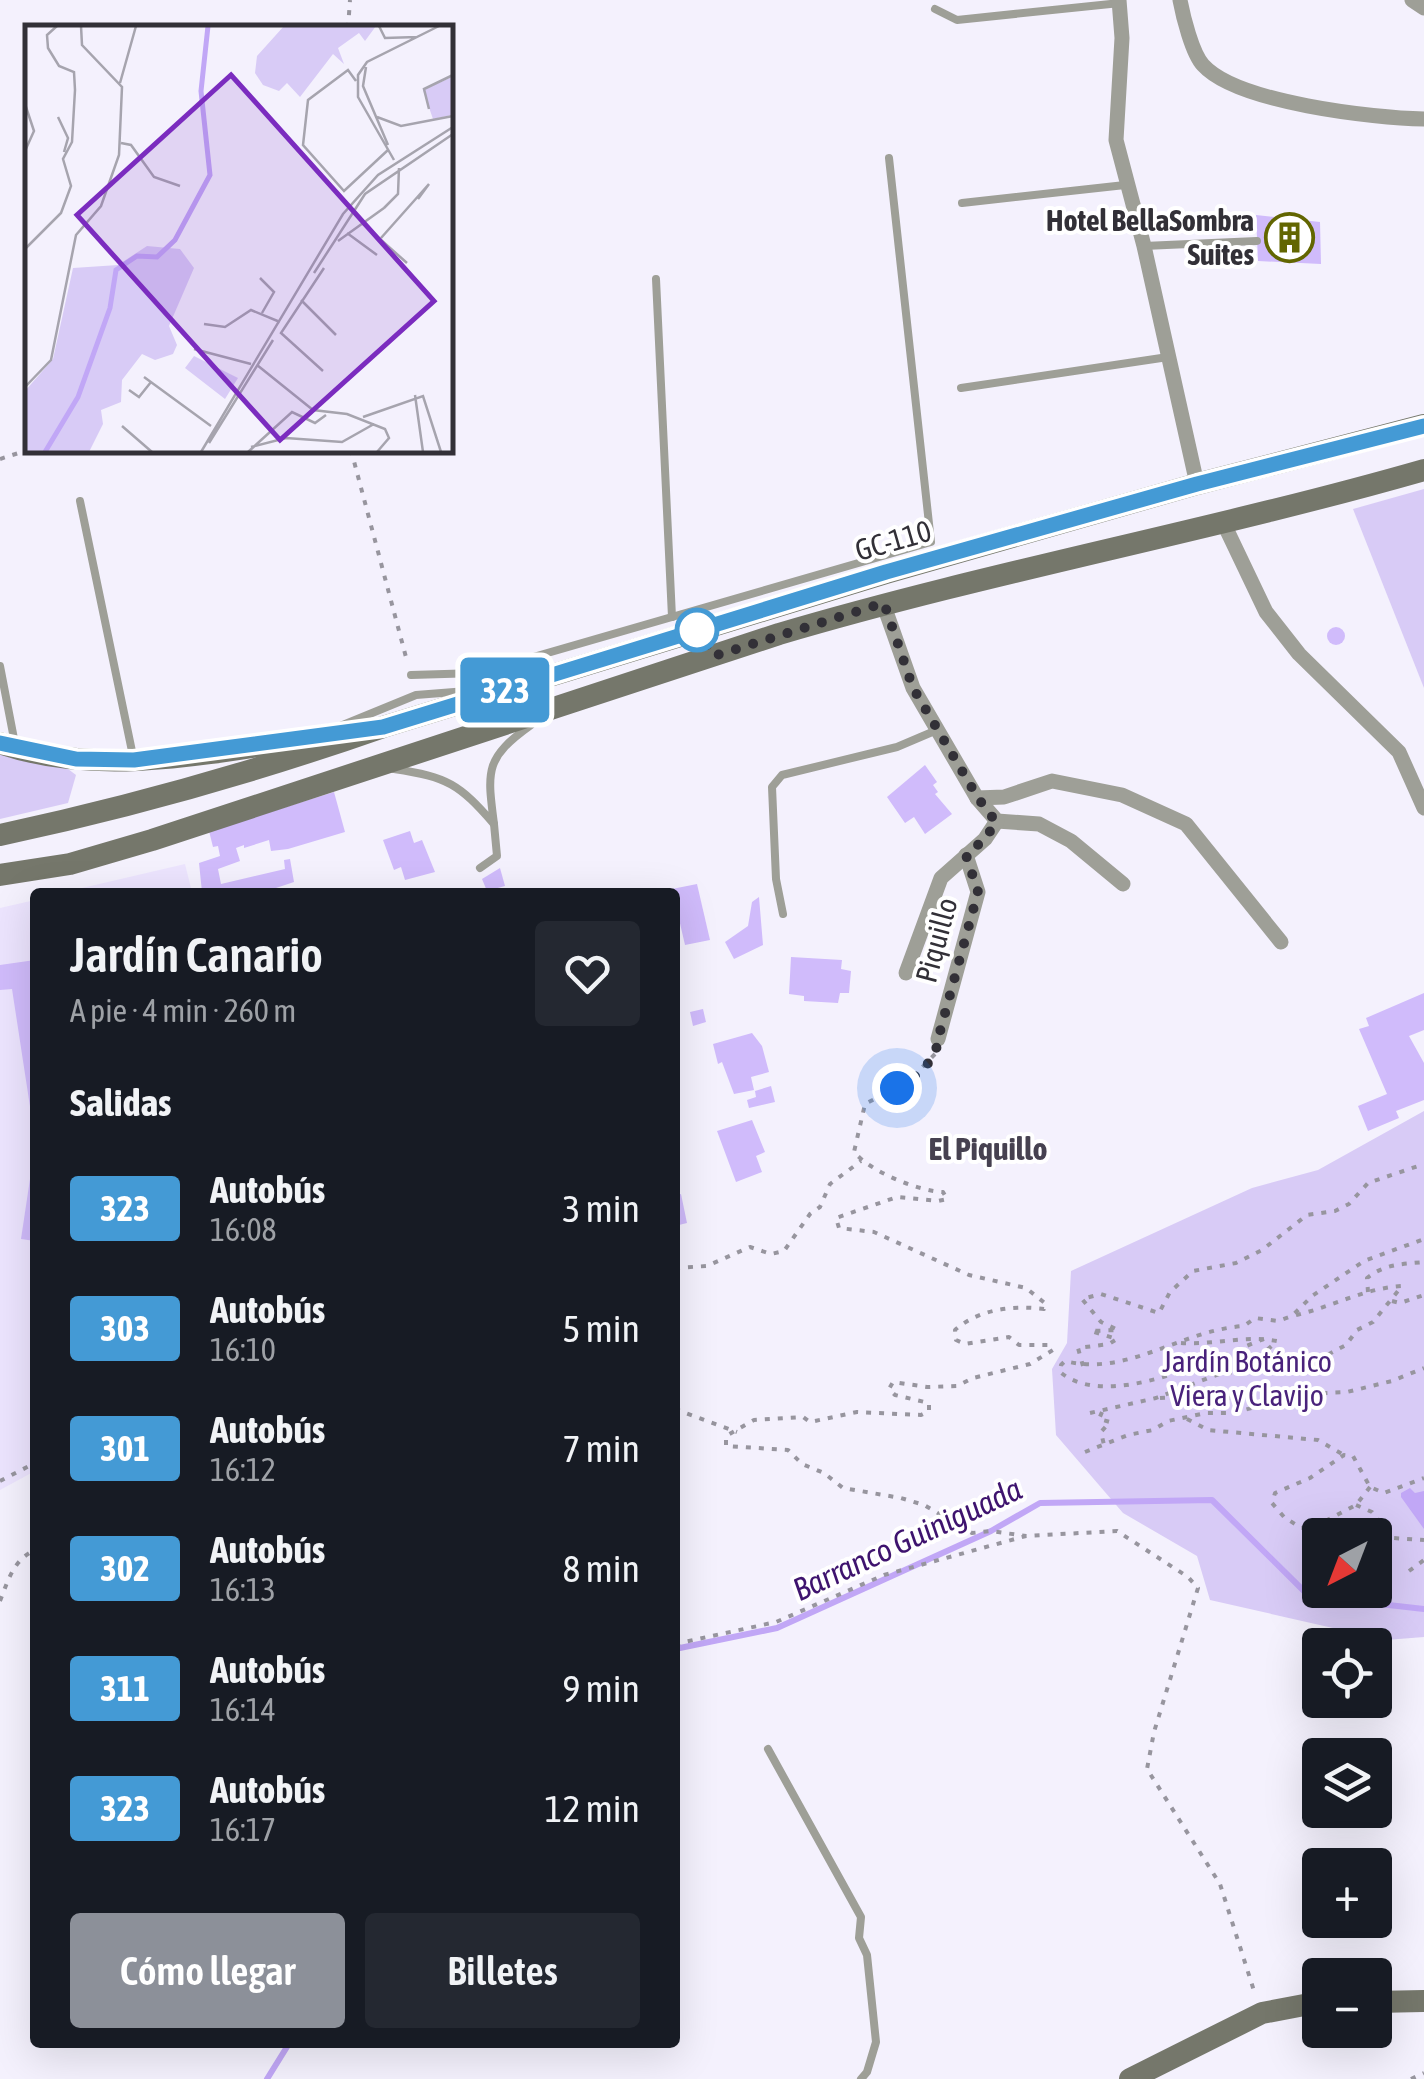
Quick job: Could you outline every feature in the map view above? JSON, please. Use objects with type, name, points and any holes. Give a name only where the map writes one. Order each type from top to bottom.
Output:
[{"type":"main road","name":"GC-110","points":[[0,835],[80,818],[304,755],[383,727],[886,572],[1197,484],[1424,426]]},
{"type":"main road","name":"GC-110","points":[[0,875],[86,859],[884,603],[1424,470]]},
{"type":"main road","points":[[8,746],[76,759],[134,760],[383,727]]},
{"type":"main road","points":[[1392,2002],[1424,2001]]},
{"type":"main road","points":[[1130,2079],[1262,2013],[1302,2005]]},
{"type":"street","points":[[1180,0],[1202,64],[1234,86],[1307,106],[1424,119]]},
{"type":"street","points":[[1412,0],[1424,8]]},
{"type":"street","points":[[1119,2],[1122,38],[1116,140],[1197,484]]},
{"type":"street","points":[[1222,522],[1266,612],[1300,654],[1400,752],[1424,808]]},
{"type":"street","points":[[884,603],[913,688],[996,822]]},
{"type":"street","points":[[978,798],[1004,798],[1052,782],[1122,794],[1186,824],[1281,942]]},
{"type":"street","points":[[906,973],[942,878],[985,839],[996,822]]},
{"type":"street","points":[[996,822],[1039,824],[1071,842],[1122,884]]},
{"type":"street","name":"Piquillo","points":[[938,1039],[978,892],[966,855]]},
{"type":"lane","points":[[935,9],[957,20],[1119,2]]},
{"type":"lane","points":[[411,676],[478,673],[931,542],[889,158]]},
{"type":"lane","points":[[962,203],[1125,185]]},
{"type":"lane","points":[[1144,246],[1256,241]]},
{"type":"lane","points":[[656,280],[672,617]]},
{"type":"lane","points":[[961,388],[1168,357]]},
{"type":"lane","points":[[80,501],[134,760]]},
{"type":"lane","points":[[0,666],[8,746]]},
{"type":"lane","points":[[316,736],[416,695],[512,688]]},
{"type":"lane","points":[[480,868],[496,856],[488,780],[502,746],[551,711]]},
{"type":"lane","points":[[783,914],[772,787],[776,779],[795,770],[897,747],[937,730]]},
{"type":"lane","points":[[380,766],[433,775],[464,790],[494,824]]},
{"type":"lane","points":[[768,1749],[861,1917],[859,1938],[867,1955],[876,2042],[861,2079]]},
{"type":"path","points":[[348,25],[350,0]]},
{"type":"path","points":[[0,459],[25,451]]},
{"type":"path","points":[[352,452],[411,676]]},
{"type":"path","points":[[938,1039],[938,1051],[908,1082],[865,1104],[854,1152],[893,1180],[944,1192],[947,1198],[897,1198],[836,1218],[839,1228],[874,1232],[969,1274],[1026,1288],[1046,1304],[1044,1310],[1024,1306],[975,1315],[955,1330],[956,1340],[965,1344],[1009,1337],[1019,1345],[1048,1345],[1053,1350],[1030,1364],[957,1386],[927,1388],[893,1382],[888,1389],[895,1395],[929,1403],[929,1411],[921,1414],[856,1412],[810,1422],[802,1417],[754,1420],[726,1436],[726,1446],[788,1450],[802,1464],[824,1472],[843,1488],[913,1502],[972,1532],[991,1530],[1026,1536]]},
{"type":"path","points":[[680,1268],[708,1266],[750,1247],[771,1254],[784,1251],[810,1214],[820,1207],[830,1184],[861,1160]]},
{"type":"path","points":[[1083,1366],[1078,1348],[1110,1344],[1117,1339],[1091,1331],[1118,1330],[1101,1322],[1082,1299],[1101,1294],[1159,1314],[1170,1292],[1193,1271],[1236,1263],[1262,1250],[1307,1216],[1335,1211],[1349,1204],[1368,1184],[1424,1164]]},
{"type":"path","points":[[1292,1316],[1312,1296],[1364,1262],[1424,1239]]},
{"type":"path","points":[[1368,1293],[1367,1278],[1375,1272],[1404,1262],[1424,1262]]},
{"type":"path","points":[[1219,1374],[1314,1362],[1346,1345],[1357,1330],[1374,1322],[1402,1286],[1379,1288],[1278,1320],[1255,1318],[1244,1326],[1162,1345],[1123,1362],[1060,1365],[1060,1372],[1080,1385],[1123,1385],[1183,1371],[1264,1339]]},
{"type":"path","points":[[1392,1302],[1424,1295]]},
{"type":"path","points":[[1090,1413],[1156,1398],[1254,1361],[1278,1341],[1252,1337],[1206,1344],[1178,1342]]},
{"type":"path","points":[[1085,1452],[1128,1435],[1154,1430],[1168,1420],[1234,1413],[1304,1394],[1347,1392],[1424,1368]]},
{"type":"path","points":[[1156,1398],[1196,1396],[1275,1401]]},
{"type":"path","points":[[1103,1410],[1099,1419],[1110,1422],[1100,1432],[1104,1445]]},
{"type":"path","points":[[680,1411],[736,1432]]},
{"type":"path","points":[[1187,1419],[1208,1430],[1318,1440],[1353,1456],[1370,1487],[1384,1493],[1423,1480]]},
{"type":"path","points":[[1344,1455],[1310,1478],[1275,1493],[1272,1503],[1301,1528],[1312,1528],[1356,1505],[1370,1487]]},
{"type":"path","points":[[0,1480],[30,1465]]},
{"type":"path","points":[[1356,1505],[1372,1512],[1393,1538],[1424,1540]]},
{"type":"path","points":[[680,1643],[776,1622],[884,1575],[1026,1536],[1117,1531],[1198,1588],[1154,1732],[1148,1769],[1220,1884],[1262,2013]]},
{"type":"path","points":[[0,1601],[14,1568],[30,1552]]},
{"type":"path","points":[[1409,1571],[1424,1560]]},
{"type":"path","points":[[1411,2079],[1424,2073]]},
{"type":"shaded area","points":[[185,864],[191,888],[82,888]]},
{"type":"shaded area","points":[[30,901],[30,1474],[0,1490],[0,908]]},
{"type":"shaded area","points":[[1410,1488],[1415,1493],[1424,1491],[1424,1529],[1401,1497]]},
{"type":"green space","points":[[1424,489],[1424,688],[1353,509]]},
{"type":"green space","points":[[0,754],[68,769],[76,775],[68,803],[0,819]]},
{"type":"green space","name":"Jardín Botánico Viera y Clavijo","points":[[1424,1111],[1424,1637],[1392,1640],[1392,1628],[1333,1628],[1210,1600],[1197,1556],[1123,1513],[1056,1435],[1052,1369],[1067,1343],[1071,1271],[1252,1188],[1318,1170]]},
{"type":"building","name":"Hotel BellaSombra Suites","points":[[1256,215],[1320,222],[1321,264],[1258,261]]},
{"type":"building","points":[[1336,627],[1345,636],[1336,645],[1327,636]]},
{"type":"building","points":[[925,765],[937,782],[933,785],[938,792],[935,794],[952,814],[925,834],[914,817],[905,823],[887,797]]},
{"type":"building","points":[[334,792],[345,832],[288,849],[271,851],[269,840],[244,845],[236,848],[240,861],[218,869],[221,884],[285,869],[284,860],[290,859],[294,882],[276,888],[202,888],[199,863],[220,856],[209,831]]},
{"type":"building","points":[[410,831],[414,843],[422,840],[435,872],[405,880],[401,867],[394,870],[383,840]]},
{"type":"building","points":[[500,868],[505,886],[486,888],[482,879]]},
{"type":"building","points":[[697,884],[710,940],[685,945],[677,888]]},
{"type":"building","points":[[759,897],[763,945],[734,959],[725,942],[748,926],[752,902]]},
{"type":"building","points":[[791,957],[842,960],[841,969],[851,971],[849,993],[840,993],[838,1003],[804,1001],[804,996],[789,994]]},
{"type":"building","points":[[30,961],[30,1106],[12,989],[0,990],[0,965]]},
{"type":"building","points":[[1424,993],[1424,1030],[1409,1036],[1424,1063],[1424,1100],[1396,1111],[1399,1118],[1368,1131],[1358,1106],[1387,1094],[1359,1029],[1369,1026],[1366,1018]]},
{"type":"building","points":[[703,1009],[706,1022],[693,1026],[690,1012]]},
{"type":"building","points":[[752,1033],[762,1046],[769,1072],[751,1077],[754,1090],[734,1094],[722,1062],[718,1064],[713,1044]]},
{"type":"building","points":[[771,1086],[775,1102],[749,1108],[747,1100],[756,1097],[755,1091]]},
{"type":"building","points":[[752,1120],[765,1152],[756,1156],[762,1172],[736,1182],[717,1131]]},
{"type":"building","points":[[30,1179],[30,1240],[21,1239]]},
{"type":"building","points":[[680,1194],[687,1223],[680,1225]]},
{"type":"waterway","name":"Barranco Guiniguada","points":[[680,1648],[777,1628],[991,1531],[1040,1503],[1212,1500],[1309,1596],[1424,1609]]},
{"type":"waterway","name":"Barranco Guiniguada","points":[[267,2079],[286,2048]]},
{"type":"bus line","name":"323","points":[[0,743],[76,759],[134,760],[383,727],[886,572],[1197,484],[1424,426]]},
{"type":"place","name":"Hotel BellaSombra Suites","points":[[1289,237]]},
{"type":"district","name":"El Piquillo","points":[[988,1148]]},
{"type":"route","points":[[697,630],[714,656],[884,603],[913,688],[996,822],[985,839],[966,855],[978,892],[938,1051],[897,1088]]}]
